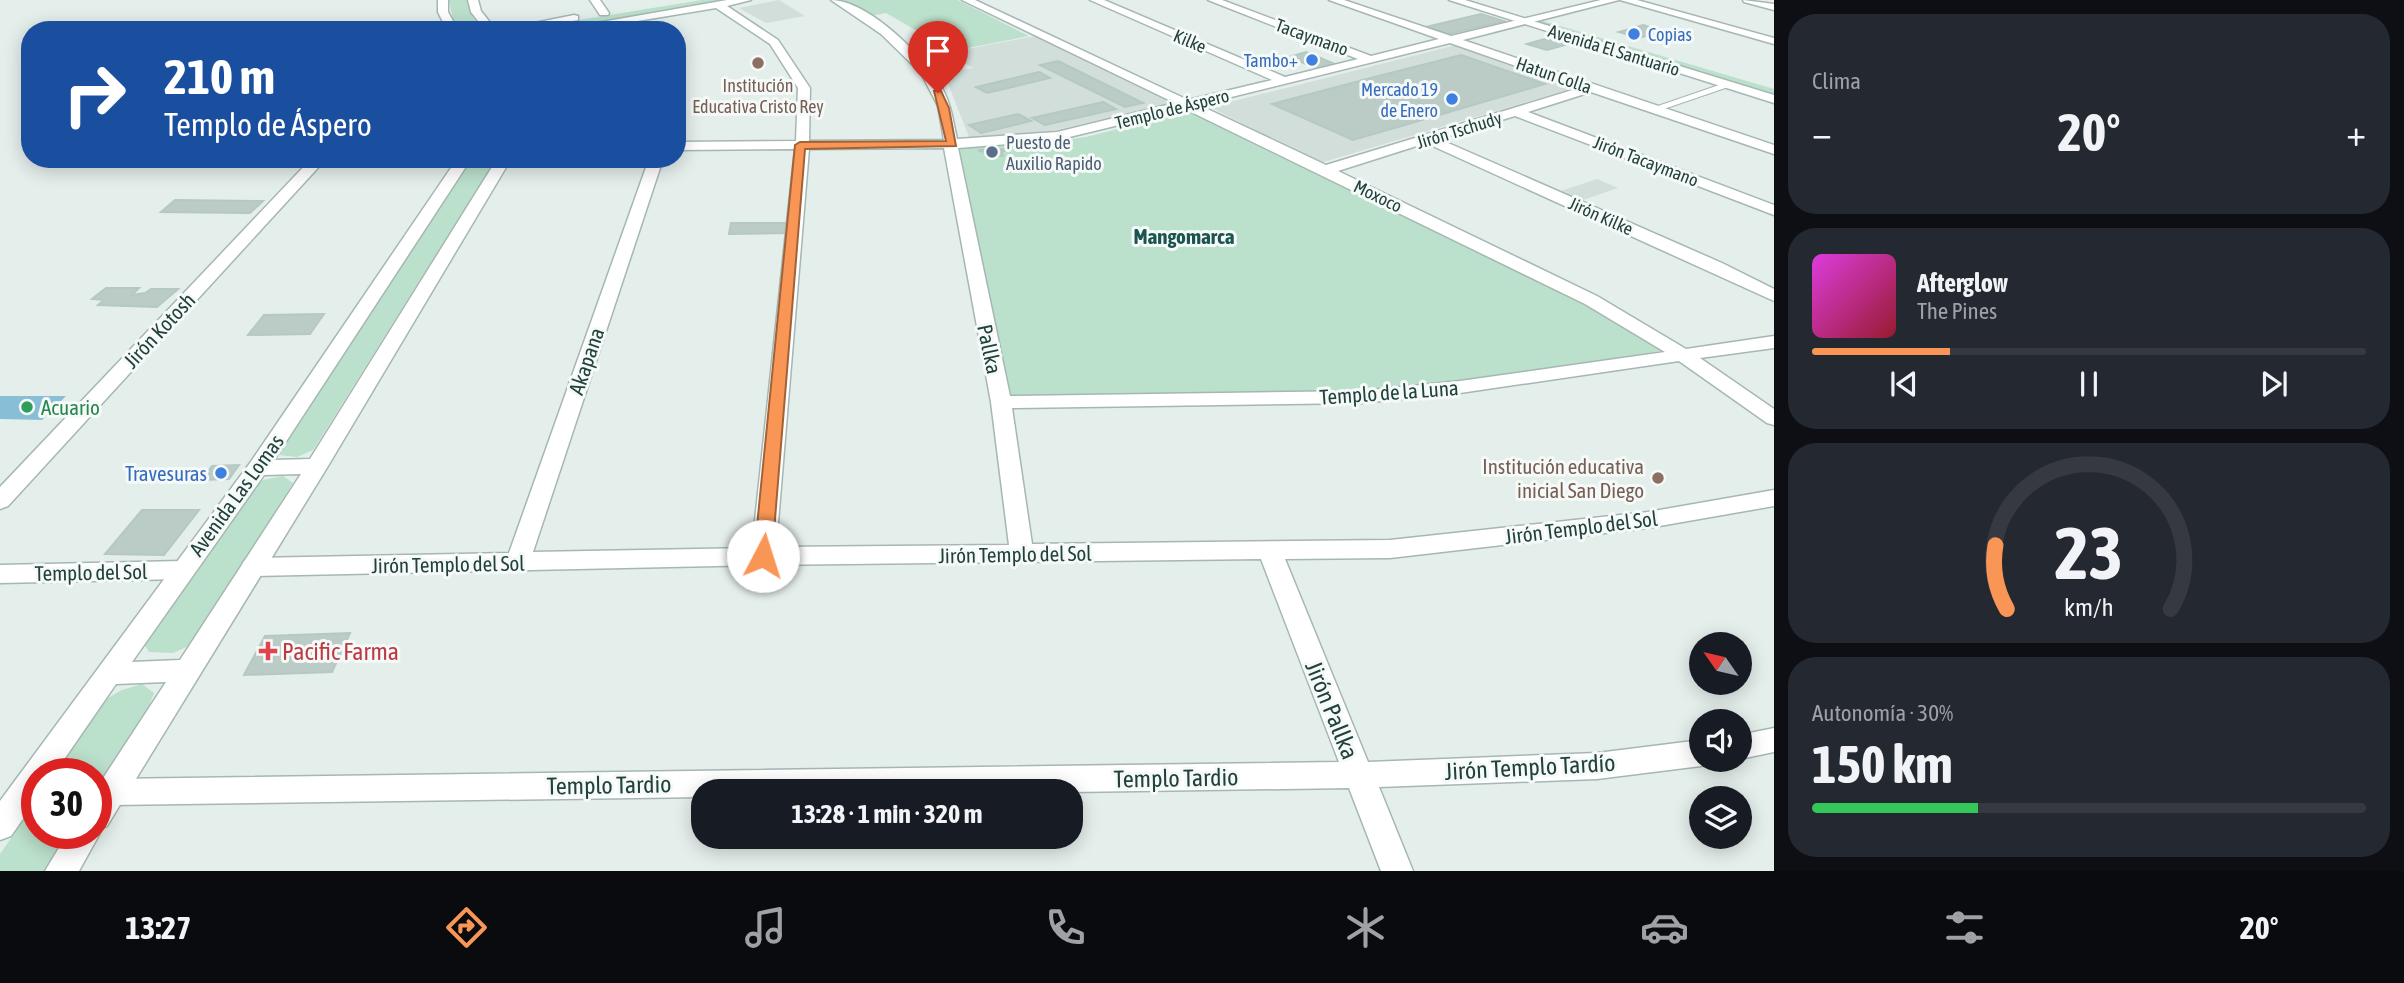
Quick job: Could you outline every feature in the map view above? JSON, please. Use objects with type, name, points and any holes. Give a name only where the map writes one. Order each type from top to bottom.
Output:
[{"type":"street","points":[[443,0],[443,12],[448,21]]},
{"type":"street","points":[[472,0],[476,12],[484,21]]},
{"type":"street","points":[[596,0],[604,13]]},
{"type":"street","points":[[557,21],[687,0]]},
{"type":"street","points":[[617,21],[746,0]]},
{"type":"street","points":[[836,0],[885,30],[913,56],[931,79],[944,108],[951,144]]},
{"type":"street","name":"Moxoco","points":[[967,0],[1325,170],[1610,310],[1683,355],[1774,419]]},
{"type":"street","name":"Kilke","points":[[1095,0],[1285,81]]},
{"type":"street","name":"Tacaymano","points":[[1213,0],[1372,60]]},
{"type":"street","name":"Hatun Colla","points":[[1334,0],[1774,150]]},
{"type":"street","name":"Avenida El Santuario","points":[[1454,0],[1774,99]]},
{"type":"street","name":"Avenida El Santuario","points":[[1489,0],[1774,86]]},
{"type":"street","name":"Templo de Áspero","points":[[686,146],[951,144],[1057,136],[1614,0]]},
{"type":"street","points":[[1625,0],[1774,41]]},
{"type":"street","points":[[1748,0],[1774,7]]},
{"type":"street","points":[[718,5],[774,42],[804,88],[805,114],[763,556]]},
{"type":"street","points":[[1654,110],[1729,85]]},
{"type":"street","name":"Jirón Tschudy","points":[[1325,170],[1591,88]]},
{"type":"street","name":"Jirón Tacaymano","points":[[1517,112],[1774,210]]},
{"type":"street","name":"Jirón Kilke","points":[[1427,139],[1717,267],[1774,296]]},
{"type":"street","name":"Pallka","points":[[951,144],[1001,402],[1022,555]]},
{"type":"street","name":"Jirón Kotosh","points":[[0,501],[311,168]]},
{"type":"street","name":"Avenida Las Lomas","points":[[5,810],[110,673],[258,468],[458,168]]},
{"type":"street","points":[[112,791],[317,466],[499,168]]},
{"type":"street","name":"Akapana","points":[[517,563],[653,168]]},
{"type":"street","name":"Templo de la Luna","points":[[1001,402],[1361,397],[1460,387],[1774,342]]},
{"type":"street","points":[[258,468],[317,466]]},
{"type":"street","name":"Jirón Templo del Sol","points":[[253,567],[763,556],[1390,549],[1648,520],[1774,498]]},
{"type":"street","name":"Jirón Pallka","points":[[1269,549],[1397,871]]},
{"type":"street","name":"Templo del Sol","points":[[0,574],[182,570]]},
{"type":"street","points":[[110,673],[187,671]]},
{"type":"street","points":[[1752,745],[1774,740]]},
{"type":"street","name":"Jirón Templo Tardío","points":[[1358,775],[1597,766],[1689,754]]},
{"type":"street","name":"Templo Tardio","points":[[112,804],[1358,775]]},
{"type":"street","points":[[61,871],[75,849]]},
{"type":"shaded area","points":[[779,0],[805,16],[766,23],[739,8]]},
{"type":"shaded area","points":[[1035,36],[1173,102],[1057,130],[1012,136],[969,137],[944,73],[973,68],[946,53]]},
{"type":"shaded area","points":[[1456,45],[1577,87],[1320,163],[1210,107]]},
{"type":"shaded area","points":[[1597,179],[1618,188],[1583,200],[1561,191]]},
{"type":"green space","points":[[449,0],[467,0],[475,21],[453,20]]},
{"type":"green space","points":[[702,0],[734,0],[607,21],[572,21]]},
{"type":"green space","points":[[843,0],[958,0],[1029,36],[952,51],[886,13],[870,16]]},
{"type":"green space","points":[[1543,21],[1774,89],[1774,96],[1538,22]]},
{"type":"green space","points":[[1189,111],[1591,306],[1666,350],[1465,382],[1334,394],[1010,397],[955,147],[1026,145],[1086,137]]},
{"type":"green space","points":[[463,168],[490,168],[313,450],[297,457],[279,455],[277,445]]},
{"type":"green space","points":[[283,476],[293,483],[191,645],[173,653],[149,652],[144,644],[250,488],[263,480]]},
{"type":"green space","points":[[142,684],[154,693],[149,706],[112,765],[112,758],[66,758],[106,699],[122,690]]},
{"type":"green space","points":[[21,824],[21,849],[60,849],[46,871],[0,871],[0,854]]},
{"type":"water","name":"Acuario","points":[[0,396],[66,396],[42,420],[0,419]]},
{"type":"building","points":[[1481,14],[1504,21],[1448,34],[1426,27]]},
{"type":"building","points":[[1643,25],[1662,31],[1639,38],[1619,32]]},
{"type":"building","points":[[1552,37],[1572,43],[1547,50],[1527,44]]},
{"type":"building","name":"Tambo+","points":[[1306,52],[1335,64],[1318,69],[1289,57]]},
{"type":"building","name":"Mercado 19 de Enero","points":[[1461,55],[1545,84],[1446,113],[1363,80]]},
{"type":"building","points":[[1058,61],[1143,103],[1125,107],[1040,65]]},
{"type":"building","points":[[1039,72],[1050,78],[987,93],[976,87]]},
{"type":"building","points":[[1363,80],[1446,113],[1353,140],[1272,104]]},
{"type":"building","points":[[1103,102],[1116,109],[1045,125],[1032,118]]},
{"type":"building","points":[[1018,114],[1031,121],[981,133],[969,125]]},
{"type":"building","name":"Puesto de Auxilio Rapido","points":[[1007,149],[1002,151],[1003,156],[987,156],[987,153],[978,150]]},
{"type":"building","points":[[175,200],[263,201],[250,213],[161,212]]},
{"type":"building","points":[[731,223],[788,223],[787,233],[729,234]]},
{"type":"building","points":[[106,288],[139,288],[132,295],[151,289],[178,289],[157,307],[98,305],[104,300],[92,299]]},
{"type":"building","points":[[324,314],[310,334],[248,335],[264,315]]},
{"type":"building","name":"Travesuras","points":[[239,465],[229,479],[202,480],[212,466]]},
{"type":"building","points":[[142,510],[199,510],[164,555],[105,554]]},
{"type":"building","points":[[350,633],[332,672],[244,675],[265,636]]},
{"type":"place","name":"Copias","points":[[1634,34]]},
{"type":"place","name":"Tambo+","points":[[1312,60]]},
{"type":"place","name":"Institución Educativa Cristo Rey","points":[[758,63]]},
{"type":"place","name":"Mercado 19 de Enero","points":[[1452,99]]},
{"type":"place","name":"Puesto de Auxilio Rapido","points":[[992,152]]},
{"type":"place","name":"Acuario","points":[[27,407]]},
{"type":"place","name":"Travesuras","points":[[221,473]]},
{"type":"place","name":"Institución educativa inicial San Diego","points":[[1658,478]]},
{"type":"place","name":"Pacific Farma","points":[[268,651]]},
{"type":"district","name":"Mangomarca","points":[[1184,236]]},
{"type":"route","points":[[763,556],[800,145],[952,144],[938,93]]}]
